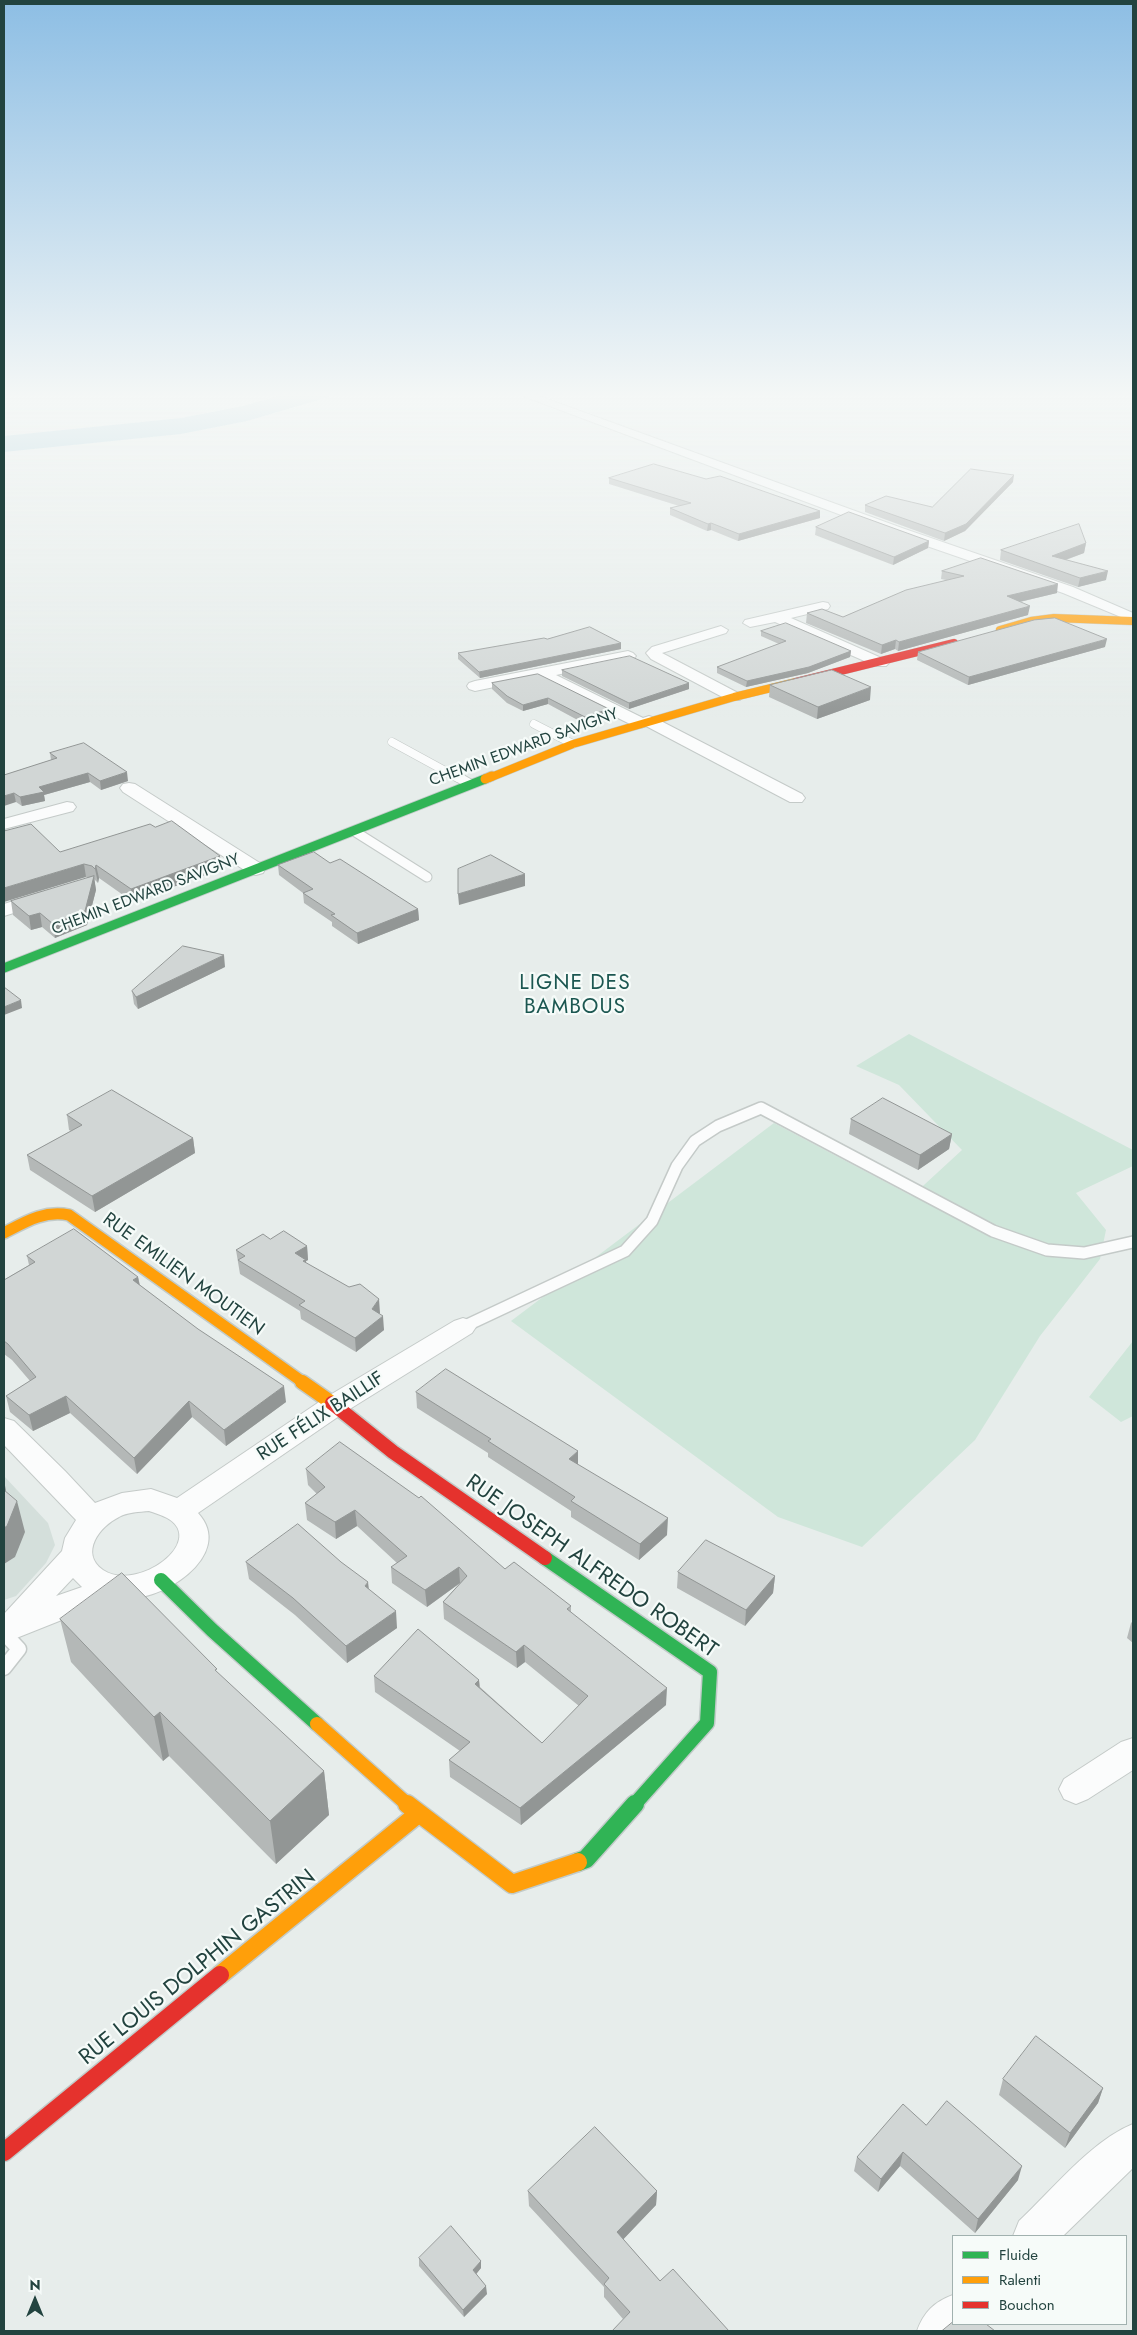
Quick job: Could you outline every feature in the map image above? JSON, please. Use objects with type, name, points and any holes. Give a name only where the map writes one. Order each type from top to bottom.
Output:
[{"type":"street","points":[[815,501],[1060,587],[1133,619]]},
{"type":"street","points":[[750,623],[823,606]]},
{"type":"street","points":[[777,617],[881,663]]},
{"type":"street","points":[[993,632],[1041,619],[1133,619]]},
{"type":"street","points":[[721,630],[656,650],[654,653],[656,656],[734,697]]},
{"type":"street","name":"CHEMIN EDWARD SAVIGNY","points":[[4,968],[573,744],[734,697],[881,663],[964,640]]},
{"type":"street","points":[[475,686],[628,656]]},
{"type":"street","points":[[540,673],[645,722],[796,798]]},
{"type":"street","points":[[129,788],[256,869]]},
{"type":"street","points":[[4,824],[67,808]]},
{"type":"street","points":[[4,910],[59,893]]},
{"type":"street","name":"RUE EMILIEN MOUTIEN","points":[[4,1233],[45,1214],[60,1211],[69,1215],[335,1405]]},
{"type":"street","name":"RUE FÉLIX BAILLIF","points":[[181,1510],[335,1405],[463,1327]]},
{"type":"street","name":"RUE JOSEPH ALFREDO ROBERT","points":[[161,1580],[212,1630],[418,1814],[512,1884],[586,1859],[706,1723],[710,1672],[393,1452],[335,1405]]},
{"type":"street","points":[[4,1428],[55,1478],[92,1519]]},
{"type":"street","points":[[151,1500],[167,1503],[181,1510],[190,1520],[194,1532],[193,1545],[187,1558],[176,1570],[161,1580],[143,1585],[109,1586],[94,1580],[82,1570],[76,1556],[78,1541],[92,1519],[114,1506],[132,1501],[151,1500]]},
{"type":"street","points":[[7,1629],[76,1556]]},
{"type":"street","points":[[7,1629],[117,1586]]},
{"type":"street","points":[[1076,1789],[1133,1752]]},
{"type":"street","name":"RUE LOUIS DOLPHIN GASTRIN","points":[[4,2152],[418,1814]]},
{"type":"street","points":[[1035,2235],[1112,2159],[1133,2144]]},
{"type":"street","points":[[938,2331],[952,2317]]},
{"type":"lane","points":[[534,724],[573,744]]},
{"type":"lane","points":[[392,742],[470,784]]},
{"type":"lane","points":[[354,831],[427,876]]},
{"type":"lane","points":[[463,1327],[625,1251],[642,1236],[654,1218],[683,1158],[694,1141],[720,1125],[761,1108],[992,1231],[1047,1250],[1084,1253],[1133,1242]]},
{"type":"lane","points":[[4,1668],[19,1649],[7,1629]]},
{"type":"shaded area","points":[[4,1476],[48,1523],[55,1545],[46,1563],[16,1596],[4,1600]]},
{"type":"green space","points":[[909,1034],[1133,1150],[1133,1166],[1076,1193],[1106,1230],[1100,1259],[1040,1336],[975,1440],[862,1547],[778,1517],[511,1321],[774,1123],[912,1196],[962,1150],[899,1085],[856,1066]]},
{"type":"green space","points":[[1133,1341],[1133,1416],[1121,1422],[1089,1397]]},
{"type":"building","points":[[684,501],[791,501],[820,511],[739,534],[711,523],[708,524],[670,508],[691,503]]},
{"type":"building","points":[[874,501],[907,501],[932,507],[938,501],[989,501],[966,524],[945,533],[865,505]]},
{"type":"building","points":[[849,512],[929,541],[894,557],[816,527]]},
{"type":"building","points":[[1079,524],[1086,543],[1052,556],[1108,571],[1080,578],[1001,550]]},
{"type":"building","points":[[981,558],[1058,584],[1007,596],[1030,606],[882,645],[807,613],[822,609],[843,617],[906,590],[964,576],[942,571]]},
{"type":"building","points":[[1055,618],[1107,639],[969,677],[918,652],[1034,620]]},
{"type":"building","points":[[786,623],[851,651],[809,667],[747,681],[717,667],[786,641],[761,631]]},
{"type":"building","points":[[590,627],[621,643],[479,672],[458,653],[547,639]]},
{"type":"building","points":[[630,656],[689,683],[629,703],[562,670]]},
{"type":"building","points":[[832,670],[871,687],[818,707],[770,685]]},
{"type":"building","points":[[538,674],[609,709],[585,717],[548,698],[523,705],[507,696],[492,683]]},
{"type":"building","points":[[84,743],[127,772],[100,781],[88,773],[39,787],[44,792],[20,797],[14,793],[4,796],[4,775],[57,758],[50,753]]},
{"type":"building","points":[[172,821],[220,856],[131,889],[96,865],[95,869],[84,864],[4,888],[4,831],[31,824],[60,852],[150,824],[155,827]]},
{"type":"building","points":[[314,852],[330,863],[340,859],[418,909],[357,933],[331,915],[335,914],[303,893],[313,889],[278,865]]},
{"type":"building","points":[[491,855],[525,874],[458,894],[458,869]]},
{"type":"building","points":[[94,876],[85,911],[53,924],[40,913],[29,916],[11,901]]},
{"type":"building","points":[[183,946],[224,955],[136,997],[132,991]]},
{"type":"building","points":[[4,987],[21,1000],[4,1007]]},
{"type":"building","points":[[112,1090],[193,1138],[92,1196],[27,1155],[82,1125],[67,1115]]},
{"type":"building","points":[[883,1098],[952,1134],[920,1155],[851,1119]]},
{"type":"building","points":[[74,1229],[138,1277],[133,1280],[198,1329],[284,1386],[224,1430],[189,1401],[134,1458],[66,1396],[29,1415],[6,1396],[36,1377],[4,1341],[4,1280],[35,1262],[27,1256]]},
{"type":"building","points":[[284,1231],[307,1246],[295,1253],[306,1260],[303,1261],[349,1287],[360,1284],[379,1299],[372,1309],[383,1316],[355,1338],[299,1305],[305,1301],[238,1260],[245,1256],[236,1250],[263,1234],[270,1239]]},
{"type":"building","points":[[446,1369],[578,1451],[569,1459],[668,1518],[640,1544],[571,1501],[575,1497],[488,1441],[491,1439],[416,1392]]},
{"type":"building","points":[[340,1442],[419,1498],[421,1496],[505,1569],[514,1562],[571,1606],[567,1609],[667,1688],[520,1808],[449,1760],[470,1742],[374,1676],[418,1629],[479,1680],[475,1684],[542,1743],[588,1696],[524,1645],[516,1652],[443,1602],[467,1576],[459,1567],[425,1590],[391,1567],[407,1556],[355,1510],[335,1522],[305,1503],[325,1487],[306,1469]]},
{"type":"building","points":[[4,1490],[17,1501],[7,1526],[4,1528]]},
{"type":"building","points":[[298,1524],[341,1562],[368,1582],[365,1586],[396,1611],[346,1646],[293,1598],[246,1562]]},
{"type":"building","points":[[706,1540],[775,1576],[746,1610],[678,1572]]},
{"type":"building","points":[[122,1573],[217,1669],[215,1670],[324,1771],[270,1821],[160,1712],[154,1717],[60,1619]]},
{"type":"building","points":[[1036,2036],[1103,2088],[1070,2133],[1003,2079]]},
{"type":"building","points":[[947,2101],[1022,2166],[978,2219],[903,2152],[881,2179],[857,2157],[903,2104],[926,2125]]},
{"type":"building","points":[[595,2127],[657,2191],[617,2232],[660,2281],[673,2269],[729,2331],[612,2331],[630,2312],[604,2284],[609,2278],[528,2191]]},
{"type":"building","points":[[451,2226],[481,2261],[473,2270],[486,2286],[463,2310],[419,2258]]},
{"type":"building","points":[[952,2323],[952,2325],[987,2325],[995,2331],[942,2331]]},
{"type":"traffic: fast","points":[[4,968],[485,779]]},
{"type":"traffic: fast","points":[[545,1558],[710,1672],[707,1723],[586,1859],[578,1862]]},
{"type":"traffic: fast","points":[[161,1580],[212,1630],[317,1724]]},
{"type":"traffic: slow","points":[[1000,630],[1031,621],[1054,618],[1133,621]]},
{"type":"traffic: slow","points":[[485,779],[573,744],[734,697],[796,682]]},
{"type":"traffic: slow","points":[[4,1233],[43,1215],[52,1213],[69,1215],[332,1403]]},
{"type":"traffic: slow","points":[[317,1724],[418,1814],[512,1884],[578,1862]]},
{"type":"traffic: slow","points":[[220,1975],[418,1814]]},
{"type":"traffic: jam","points":[[796,682],[954,643]]},
{"type":"traffic: jam","points":[[332,1403],[393,1452],[545,1558]]},
{"type":"traffic: jam","points":[[4,2152],[220,1975]]},
{"type":"district","name":"LIGNE DES BAMBOUS","points":[[575,996]]}]
